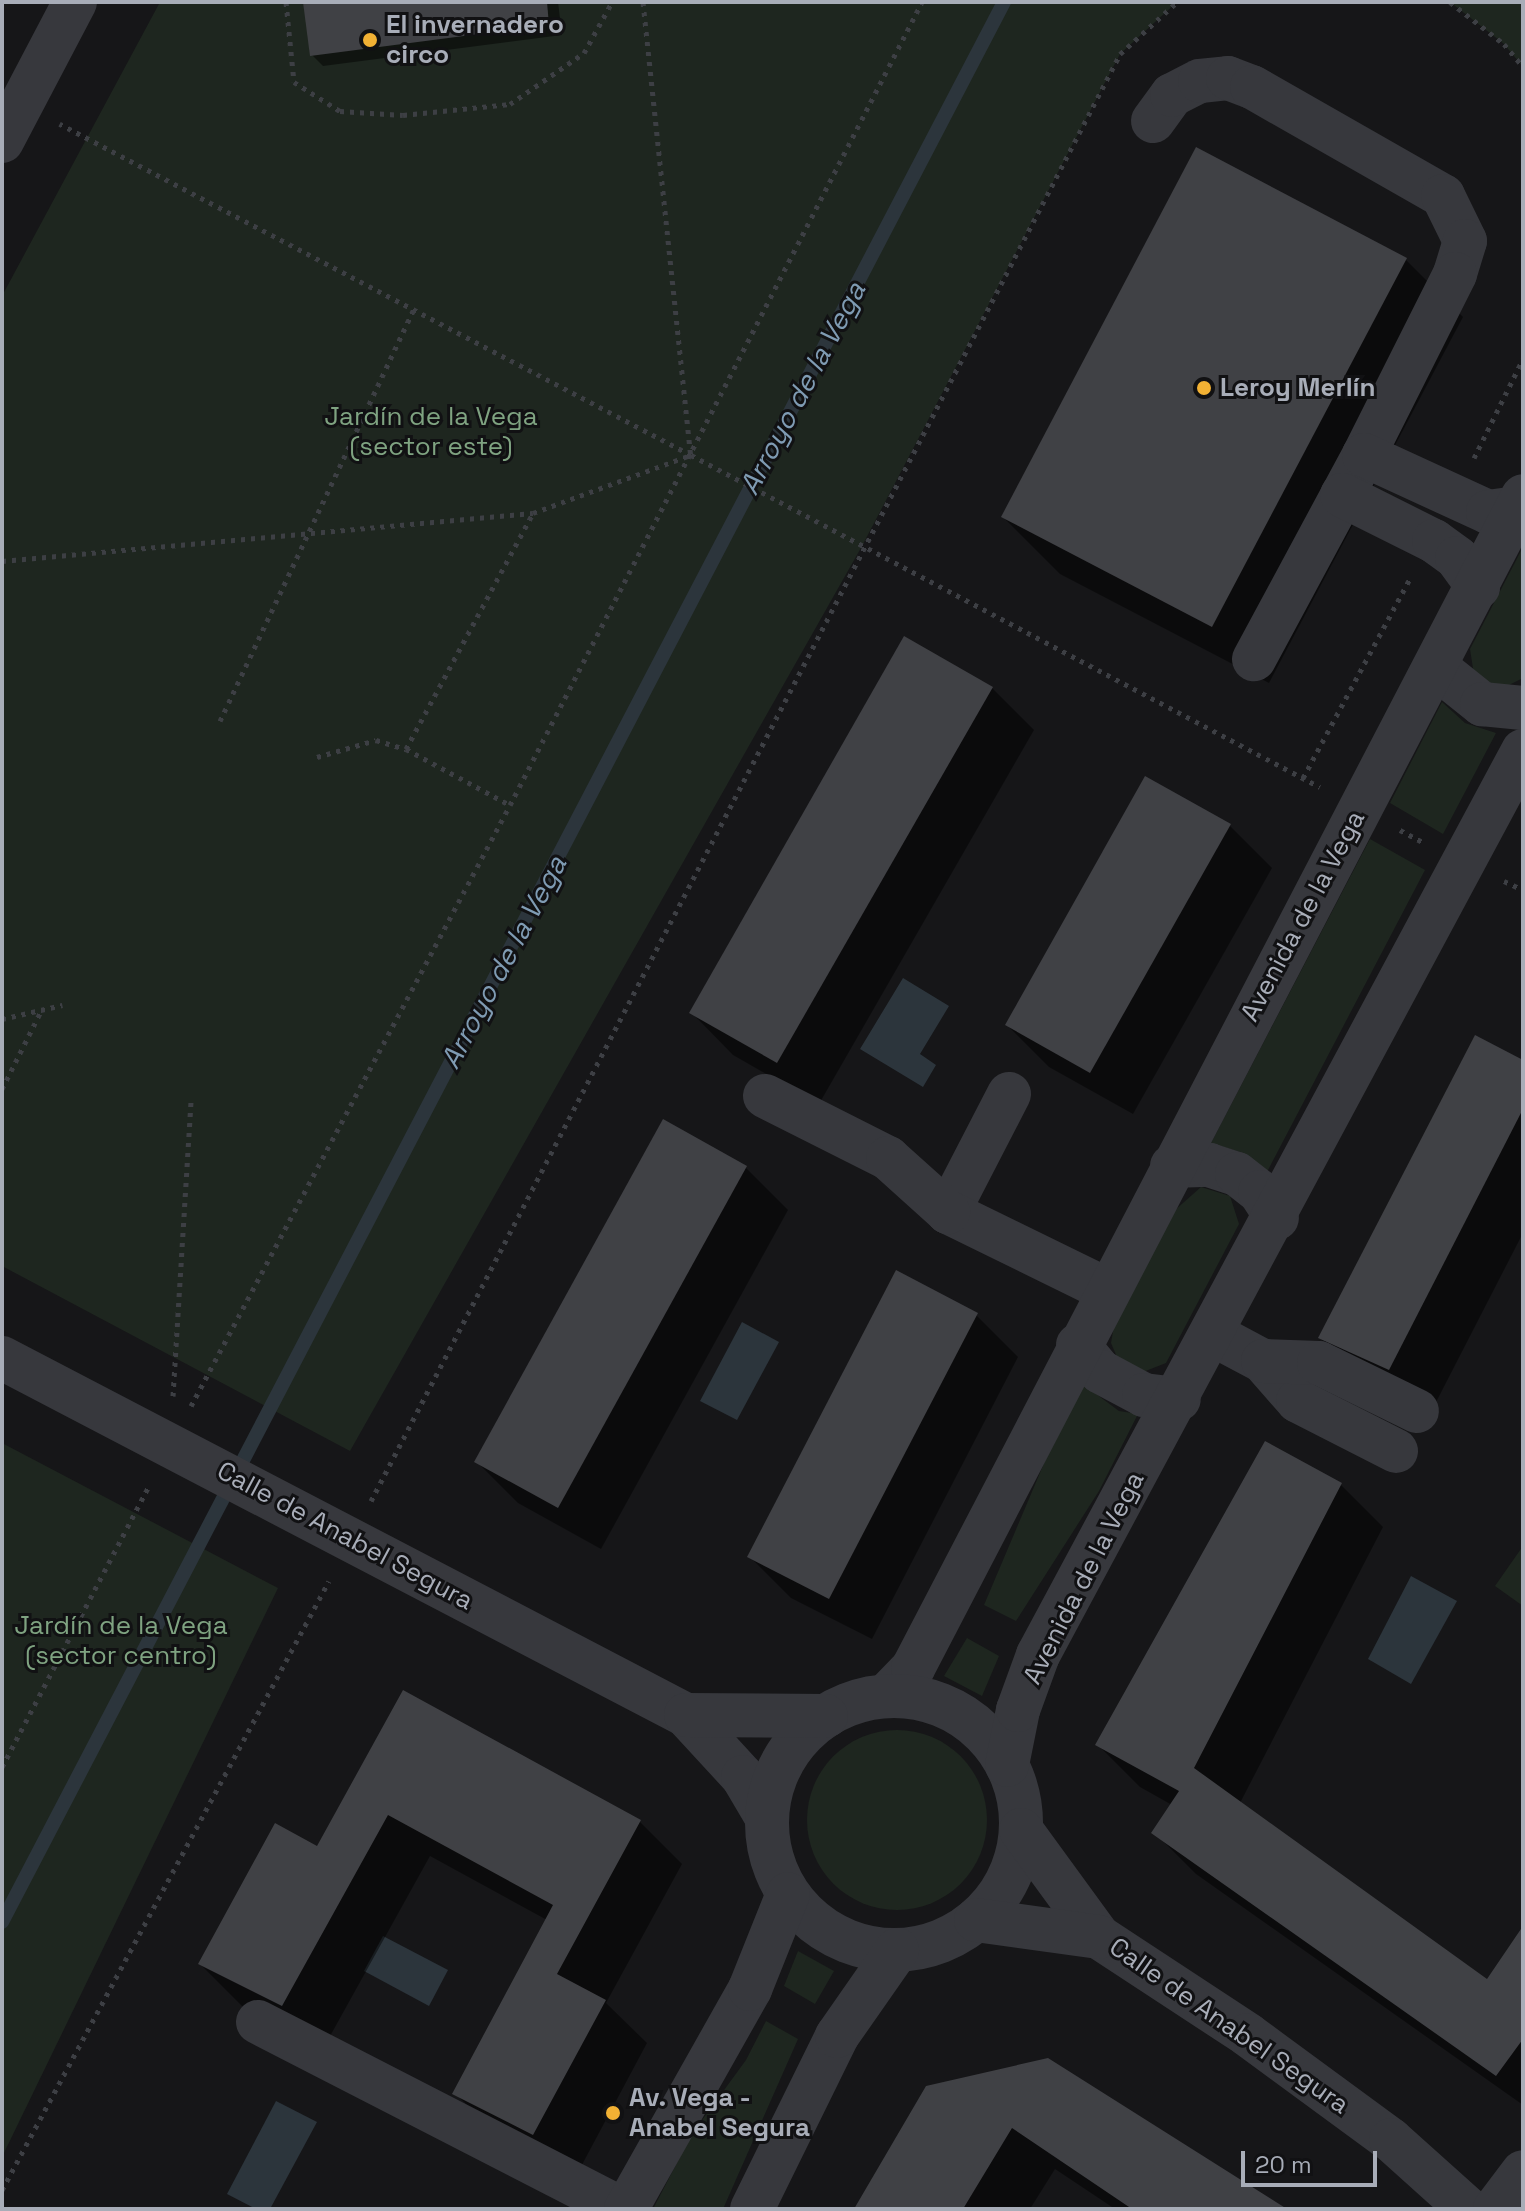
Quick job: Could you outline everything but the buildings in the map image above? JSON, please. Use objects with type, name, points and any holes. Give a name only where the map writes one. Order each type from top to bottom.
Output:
[{"type":"street","points":[[12,123],[75,2]]},
{"type":"street","points":[[1153,121],[1172,95],[1200,81],[1228,78],[1252,87],[1443,196],[1465,241],[1455,274],[1364,455],[1254,659]]},
{"type":"street","points":[[1364,455],[1488,512],[1520,502]]},
{"type":"street","points":[[1342,495],[1434,541],[1457,558],[1478,587]]},
{"type":"street","name":"Avenida de la Vega","points":[[886,1696],[913,1668],[1359,808],[1437,668],[1520,502]]},
{"type":"street","points":[[1437,668],[1482,704],[1523,708]]},
{"type":"street","name":"Avenida de la Vega","points":[[1007,1765],[1018,1710],[1038,1655],[1277,1218],[1461,862],[1523,751]]},
{"type":"street","points":[[948,1212],[1009,1094]]},
{"type":"street","points":[[765,1096],[888,1158],[948,1212],[1107,1290]]},
{"type":"street","points":[[1172,1166],[1209,1165],[1237,1174],[1260,1192],[1277,1218]]},
{"type":"street","points":[[1214,1335],[1263,1361],[1298,1401],[1396,1451]]},
{"type":"street","points":[[1078,1345],[1101,1372],[1133,1390],[1179,1399]]},
{"type":"street","name":"Calle de Anabel Segura","points":[[2,1358],[686,1715],[743,1777],[766,1816]]},
{"type":"street","points":[[1263,1361],[1319,1363],[1417,1411]]},
{"type":"street","points":[[886,1696],[923,1699],[957,1712],[986,1735],[1007,1765],[1021,1830],[1015,1864],[999,1894],[976,1920],[952,1936],[897,1950],[854,1944],[817,1925],[788,1894],[775,1870],[766,1816],[775,1777],[796,1742],[826,1716],[855,1702],[886,1696]]},
{"type":"street","name":"Calle de Anabel Segura","points":[[686,1715],[826,1716]]},
{"type":"street","name":"Calle de Anabel Segura","points":[[1021,1830],[1099,1937],[1248,2035],[1367,2122],[1468,2209]]},
{"type":"street","points":[[258,2022],[624,2209],[750,1989],[788,1894]]},
{"type":"street","name":"Calle de Anabel Segura","points":[[976,1920],[1099,1937]]},
{"type":"street","points":[[752,2209],[837,2036],[897,1950]]},
{"type":"street","points":[[1495,2209],[1523,2172]]},
{"type":"path","points":[[286,2],[294,82],[340,111],[403,115],[510,104],[584,53],[612,2]]},
{"type":"path","points":[[643,2],[691,455]]},
{"type":"path","points":[[2,1767],[510,805],[922,2]]},
{"type":"path","points":[[2,2190],[352,1538],[862,546],[1120,54],[1177,2]]},
{"type":"path","points":[[1450,2],[1504,44],[1523,67]]},
{"type":"path","points":[[12,123],[415,307],[1461,862],[1523,890]]},
{"type":"path","points":[[220,721],[305,534],[415,307]]},
{"type":"path","points":[[2,561],[533,513],[691,455]]},
{"type":"path","points":[[406,749],[533,513]]},
{"type":"path","points":[[317,757],[376,740],[406,749],[510,805]]},
{"type":"path","points":[[2,1019],[40,1013],[62,1005]]},
{"type":"path","points":[[2,1089],[40,1013]]},
{"type":"path","points":[[170,1445],[191,1102]]},
{"type":"green space","name":"Jardín de la Vega (sector este)","points":[[160,2],[1177,2],[1120,54],[862,546],[350,1451],[2,1266],[2,296]]},
{"type":"green space","points":[[1450,2],[1523,2],[1523,67],[1504,44]]},
{"type":"green space","points":[[1523,547],[1523,678],[1503,688],[1488,686],[1474,675],[1470,649]]},
{"type":"green space","points":[[1442,702],[1465,723],[1496,733],[1443,834],[1390,803]]},
{"type":"green space","points":[[1370,839],[1425,870],[1267,1172],[1243,1153],[1211,1143]]},
{"type":"green space","points":[[1201,1187],[1230,1196],[1239,1224],[1166,1363],[1143,1372],[1117,1357],[1111,1343],[1114,1326],[1174,1211]]},
{"type":"green space","points":[[1084,1385],[1119,1411],[1138,1414],[1099,1491],[1016,1621],[984,1605],[1045,1461]]},
{"type":"green space","name":"Jardín de la Vega (sector centro)","points":[[2,1443],[278,1588],[2,2157]]},
{"type":"green space","points":[[1523,1546],[1523,1606],[1495,1586]]},
{"type":"green space","points":[[967,1638],[999,1656],[982,1696],[944,1676]]},
{"type":"green space","points":[[897,1730],[915,1731],[932,1737],[961,1756],[980,1785],[986,1802],[986,1838],[980,1855],[961,1884],[932,1903],[915,1909],[897,1910],[879,1909],[862,1903],[833,1884],[814,1855],[808,1838],[807,1820],[808,1802],[814,1785],[833,1756],[862,1737],[879,1731]]},
{"type":"green space","points":[[798,1951],[834,1971],[815,2004],[784,1986]]},
{"type":"green space","points":[[766,2021],[798,2039],[723,2209],[653,2209],[692,2134],[746,2060]]},
{"type":"shaded area","points":[[903,978],[949,1006],[920,1054],[936,1065],[923,1087],[860,1049]]},
{"type":"shaded area","points":[[742,1322],[779,1342],[737,1420],[700,1401]]},
{"type":"shaded area","points":[[1411,1576],[1457,1601],[1411,1684],[1368,1659]]},
{"type":"shaded area","points":[[383,1936],[448,1970],[429,2006],[364,1971]]},
{"type":"shaded area","points":[[276,2101],[317,2122],[270,2209],[256,2209],[227,2194]]},
{"type":"waterway","name":"Arroyo de la Vega","points":[[2,1922],[1004,2]]},
{"type":"place","name":"El invernadero circo","points":[[370,40]]},
{"type":"place","name":"Leroy Merlín","points":[[1204,388]]},
{"type":"place","name":"Av. Vega - Anabel Segura","points":[[613,2113]]}]
